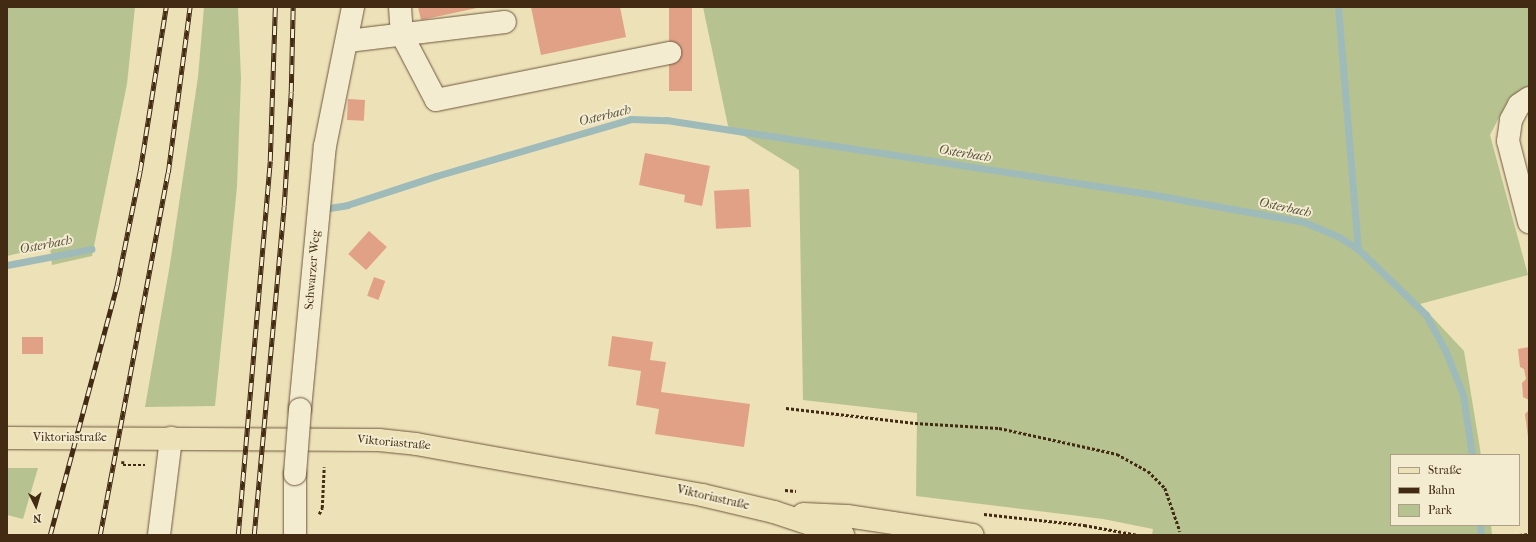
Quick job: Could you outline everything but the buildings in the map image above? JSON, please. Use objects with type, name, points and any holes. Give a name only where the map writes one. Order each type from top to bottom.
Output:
[{"type":"main road","name":"Viktoriastraße","points":[[7,438],[379,440],[416,444],[657,486],[774,512],[843,535]]},
{"type":"main road","name":"Viktoriastraße","points":[[774,512],[847,516],[973,535]]},
{"type":"street","name":"Schwarzer Weg","points":[[295,535],[293,496],[325,146],[336,84],[348,42],[353,7]]},
{"type":"street","points":[[400,7],[402,35],[436,100],[670,53]]},
{"type":"street","points":[[348,42],[505,22]]},
{"type":"street","points":[[1529,98],[1519,105],[1511,120],[1508,141],[1529,222]]},
{"type":"street","points":[[159,535],[171,438]]},
{"type":"path","points":[[786,408],[916,423],[999,428],[1117,454],[1148,471],[1165,488],[1180,531]]},
{"type":"path","points":[[322,508],[324,467]]},
{"type":"path","points":[[978,513],[1084,525],[1138,535]]},
{"type":"path","points":[[1519,535],[1529,534]]},
{"type":"green space","points":[[7,7],[135,7],[127,84],[92,256],[52,265],[50,246],[7,256]]},
{"type":"green space","points":[[204,7],[238,7],[241,78],[237,187],[215,406],[145,407],[170,264],[198,77]]},
{"type":"green space","points":[[703,7],[1529,7],[1529,86],[1509,98],[1490,135],[1528,275],[1420,304],[1464,351],[1481,454],[1390,454],[1390,526],[1491,526],[1492,535],[1152,535],[1153,529],[1103,519],[916,496],[917,413],[803,400],[799,170],[728,126]]},
{"type":"green space","points":[[7,468],[38,468],[23,519],[7,515]]},
{"type":"waterway","points":[[1338,7],[1358,249]]},
{"type":"waterway","name":"Osterbach","points":[[329,208],[347,205],[436,176],[631,119],[666,120],[1144,193],[1304,222],[1339,237],[1358,249],[1426,315],[1446,352],[1463,395],[1472,454]]},
{"type":"waterway","name":"Osterbach","points":[[7,265],[91,249]]},
{"type":"waterway","name":"Osterbach","points":[[1480,526],[1481,535]]},
{"type":"railway","points":[[50,535],[117,285],[140,171],[166,7]]},
{"type":"railway","points":[[100,535],[168,173],[190,7]]},
{"type":"railway","points":[[238,535],[270,161],[275,7]]},
{"type":"railway","points":[[254,535],[284,206],[291,92],[293,7]]}]
